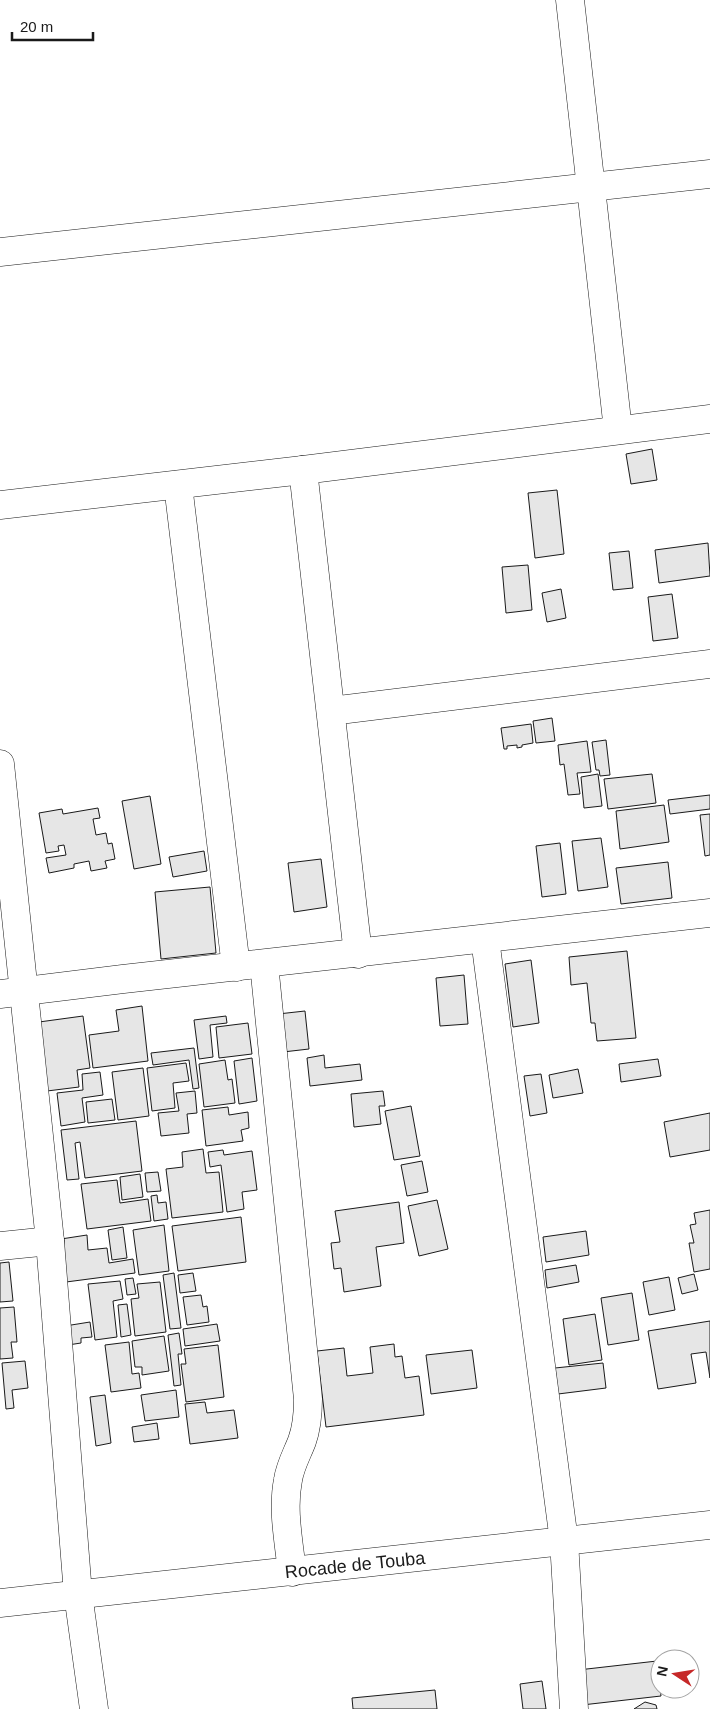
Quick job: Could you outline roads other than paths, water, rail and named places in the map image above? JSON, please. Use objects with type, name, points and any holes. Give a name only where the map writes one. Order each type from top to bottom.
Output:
[{"type":"street","points":[[570,0],[618,430]]},
{"type":"street","points":[[0,252],[710,174]]},
{"type":"street","points":[[0,505],[303,470],[710,419]]},
{"type":"street","points":[[303,470],[358,954]]},
{"type":"street","points":[[178,484],[236,967]]},
{"type":"street","points":[[331,711],[710,664]]},
{"type":"street","points":[[0,770],[12,993],[50,1241],[78,1594],[94,1709]]},
{"type":"street","points":[[12,993],[710,914]]},
{"type":"street","points":[[485,939],[564,1542],[574,1709]]},
{"type":"street","points":[[264,964],[308,1399],[307,1418],[302,1440],[292,1464],[285,1503],[292,1572]]},
{"type":"street","points":[[0,1246],[50,1241]]},
{"type":"street","name":"Rocade de Touba","points":[[0,1603],[710,1525]]}]
